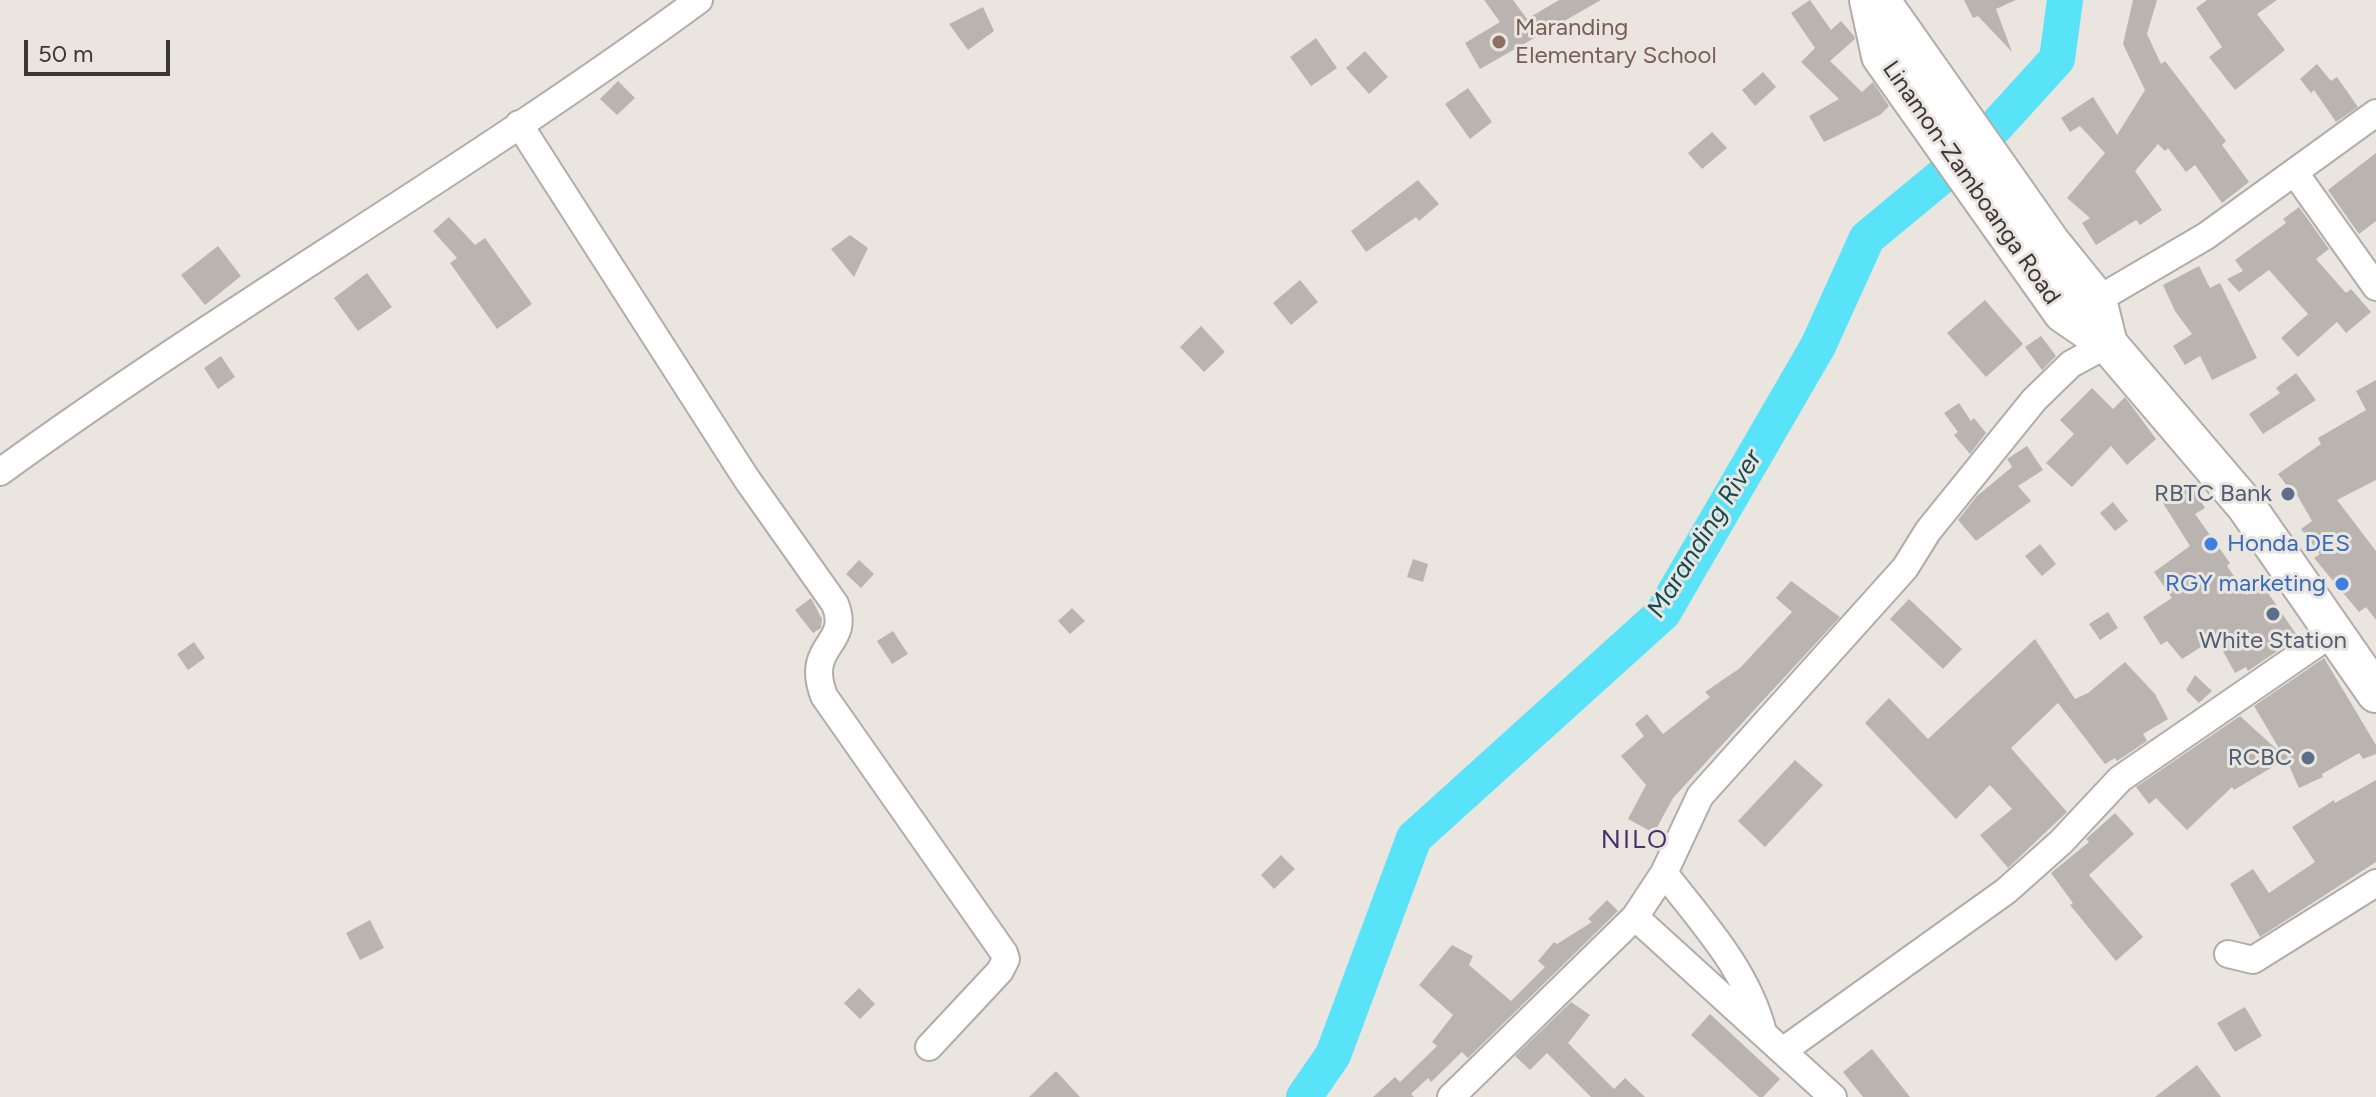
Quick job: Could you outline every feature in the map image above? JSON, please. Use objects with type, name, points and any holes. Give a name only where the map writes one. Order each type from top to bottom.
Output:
[{"type":"highway","name":"Linamon-Zamboanga Road","points":[[1869,0],[1881,56],[1925,92]]},
{"type":"highway","name":"Linamon-Zamboanga Road","points":[[1880,0],[1925,92],[2039,252],[2063,313],[2108,344],[2246,506],[2376,693]]},
{"type":"highway","name":"Linamon-Zamboanga Road","points":[[2039,252],[2097,300],[2108,344]]},
{"type":"street","points":[[0,472],[699,0]]},
{"type":"street","points":[[2097,300],[2206,236],[2376,113]]},
{"type":"street","points":[[519,124],[746,478],[835,604],[841,618],[839,629],[819,661],[816,674],[824,696],[1004,953],[1006,959],[1000,971],[929,1047]]},
{"type":"street","points":[[2295,173],[2376,287]]},
{"type":"street","points":[[1451,1097],[1635,917],[1664,873],[1700,796],[1905,568],[1928,531],[2034,400],[2071,364],[2108,344]]},
{"type":"street","points":[[1784,1050],[2006,891],[2061,842],[2120,779],[2335,631]]},
{"type":"street","points":[[1664,873],[1741,974],[1755,1000],[1763,1032]]},
{"type":"street","points":[[2228,954],[2253,960],[2376,883]]},
{"type":"street","points":[[1635,917],[1784,1050],[1828,1096]]},
{"type":"building","points":[[1484,0],[1513,0],[1527,19],[1559,0],[1601,0],[1480,69],[1465,43],[1500,22]]},
{"type":"building","points":[[1810,0],[1831,30],[1841,21],[1855,39],[1830,61],[1862,92],[1873,82],[1889,106],[1880,115],[1824,142],[1809,116],[1839,99],[1801,62],[1815,48],[1791,13]]},
{"type":"building","points":[[1964,0],[2016,0],[1996,9],[2012,52],[1978,16],[1973,18]]},
{"type":"building","points":[[2133,0],[2157,0],[2147,34],[2161,64],[2165,61],[2226,141],[2222,145],[2249,182],[2222,203],[2195,165],[2186,172],[2168,148],[2165,151],[2158,144],[2135,171],[2162,210],[2140,225],[2136,220],[2096,245],[2082,223],[2090,218],[2067,198],[2105,153],[2080,126],[2070,132],[2061,118],[2093,97],[2117,135],[2145,90],[2123,44]]},
{"type":"building","points":[[2207,0],[2277,0],[2257,14],[2285,50],[2235,90],[2209,57],[2222,47],[2196,8]]},
{"type":"building","points":[[983,7],[994,31],[968,50],[949,24]]},
{"type":"building","points":[[1316,38],[1337,68],[1311,86],[1290,57]]},
{"type":"building","points":[[1365,51],[1388,77],[1369,94],[1346,68]]},
{"type":"building","points":[[2317,64],[2331,81],[2337,77],[2358,107],[2336,122],[2314,90],[2311,93],[2300,79]]},
{"type":"building","points":[[1763,72],[1776,87],[1755,106],[1742,90]]},
{"type":"building","points":[[618,81],[635,98],[617,115],[600,99]]},
{"type":"building","points":[[1468,88],[1492,122],[1470,139],[1445,104]]},
{"type":"building","points":[[1712,132],[1727,148],[1702,169],[1688,153]]},
{"type":"building","points":[[2376,153],[2376,221],[2359,234],[2328,190]]},
{"type":"building","points":[[1418,180],[1439,204],[1419,221],[1416,217],[1366,252],[1351,231]]},
{"type":"building","points":[[2299,207],[2329,249],[2316,259],[2346,293],[2351,289],[2371,312],[2346,333],[2337,322],[2298,357],[2281,338],[2308,314],[2269,270],[2239,292],[2227,279],[2243,271],[2235,260],[2286,223],[2283,219]]},
{"type":"building","points":[[449,217],[475,245],[485,238],[532,304],[497,329],[450,263],[457,258],[433,231]]},
{"type":"building","points":[[850,235],[868,248],[854,277],[831,249]]},
{"type":"building","points":[[218,246],[241,276],[205,305],[181,275]]},
{"type":"building","points":[[2199,266],[2210,288],[2220,283],[2257,358],[2212,380],[2200,356],[2185,365],[2173,346],[2192,334],[2175,311],[2163,285]]},
{"type":"building","points":[[367,273],[392,307],[358,331],[334,298]]},
{"type":"building","points":[[1300,280],[1318,302],[1291,325],[1273,303]]},
{"type":"building","points":[[1985,300],[2023,344],[1986,377],[1947,333]]},
{"type":"building","points":[[1201,326],[1225,352],[1204,372],[1180,347]]},
{"type":"building","points":[[2041,336],[2056,356],[2042,370],[2025,347]]},
{"type":"building","points":[[221,356],[235,377],[218,389],[204,368]]},
{"type":"building","points":[[2296,373],[2316,400],[2263,434],[2249,414],[2280,393],[2276,388]]},
{"type":"building","points":[[2376,380],[2376,480],[2337,500],[2376,551],[2376,620],[2366,607],[2359,612],[2314,558],[2320,554],[2301,529],[2312,521],[2293,488],[2290,490],[2278,474],[2321,444],[2318,438],[2366,410],[2356,391]]},
{"type":"building","points":[[2092,388],[2113,409],[2125,397],[2156,439],[2127,465],[2111,446],[2072,487],[2046,463],[2074,434],[2060,420]]},
{"type":"building","points":[[1959,403],[1971,421],[1974,418],[1986,433],[1970,454],[1954,435],[1958,432],[1944,413]]},
{"type":"building","points":[[2027,446],[2043,470],[2018,486],[2031,501],[1976,541],[1958,520],[1977,496],[2012,467],[2007,459]]},
{"type":"building","points":[[2191,485],[2205,508],[2195,514],[2230,563],[2227,566],[2247,595],[2262,584],[2298,637],[2248,671],[2246,667],[2235,673],[2219,644],[2214,648],[2209,642],[2182,659],[2167,641],[2161,645],[2143,617],[2172,598],[2154,572],[2190,546],[2163,503]]},
{"type":"building","points":[[2113,502],[2128,521],[2115,531],[2100,513]]},
{"type":"building","points":[[2040,544],[2056,564],[2042,576],[2025,556]]},
{"type":"building","points":[[1413,559],[1428,564],[1423,582],[1407,577]]},
{"type":"building","points":[[859,560],[874,574],[861,588],[846,574]]},
{"type":"building","points":[[1791,581],[1840,617],[1673,798],[1654,833],[1628,819],[1646,785],[1621,756],[1644,736],[1635,724],[1647,714],[1663,734],[1710,697],[1705,692],[1740,668],[1792,612],[1776,598]]},
{"type":"building","points":[[811,598],[822,619],[821,628],[813,633],[795,610]]},
{"type":"building","points":[[1909,599],[1962,649],[1943,669],[1890,619]]},
{"type":"building","points":[[1072,608],[1085,621],[1070,634],[1058,621]]},
{"type":"building","points":[[2108,612],[2118,628],[2100,640],[2089,624]]},
{"type":"building","points":[[893,631],[908,654],[892,664],[877,641]]},
{"type":"building","points":[[2035,639],[2075,699],[2088,693],[2125,662],[2155,694],[2168,719],[2143,734],[2147,741],[2117,761],[2115,758],[2105,764],[2058,703],[2011,748],[2067,812],[2008,868],[1980,835],[2012,809],[1990,785],[1956,819],[1865,723],[1889,698],[1928,739]]},
{"type":"building","points":[[194,642],[205,658],[188,670],[177,654]]},
{"type":"building","points":[[2324,658],[2376,745],[2376,754],[2363,759],[2359,753],[2322,774],[2323,777],[2299,788],[2286,759],[2234,790],[2232,787],[2187,830],[2156,798],[2149,804],[2136,787],[2240,716],[2283,755],[2254,706]]},
{"type":"building","points":[[2195,675],[2212,691],[2199,703],[2186,690]]},
{"type":"building","points":[[1795,760],[1823,785],[1765,847],[1738,821]]},
{"type":"building","points":[[2376,780],[2376,862],[2260,937],[2230,884],[2253,869],[2269,893],[2315,862],[2292,827],[2334,800],[2335,803]]},
{"type":"building","points":[[2115,813],[2134,834],[2089,875],[2143,937],[2116,961],[2070,905],[2073,903],[2051,873],[2089,842],[2086,839]]},
{"type":"building","points":[[1281,855],[1295,869],[1274,889],[1261,875]]},
{"type":"building","points":[[1607,900],[1618,911],[1468,1058],[1462,1052],[1431,1082],[1428,1078],[1411,1094],[1414,1097],[1373,1097],[1395,1077],[1400,1082],[1437,1046],[1432,1042],[1453,1015],[1419,985],[1452,945],[1473,956],[1469,965],[1511,1001],[1545,967],[1538,961],[1554,942],[1557,944],[1592,922],[1588,919]]},
{"type":"building","points":[[370,920],[384,948],[360,960],[346,933]]},
{"type":"building","points":[[859,988],[875,1004],[860,1019],[844,1003]]},
{"type":"building","points":[[1571,1002],[1590,1015],[1568,1043],[1614,1089],[1625,1078],[1645,1097],[1591,1097],[1547,1053],[1530,1070],[1515,1056]]},
{"type":"building","points":[[2245,1007],[2262,1036],[2235,1052],[2217,1023]]},
{"type":"building","points":[[1710,1014],[1780,1079],[1763,1097],[1759,1097],[1691,1035]]},
{"type":"building","points":[[1872,1049],[1910,1097],[1863,1097],[1843,1072]]},
{"type":"building","points":[[2197,1065],[2221,1097],[2155,1097]]},
{"type":"building","points":[[1056,1071],[1080,1097],[1029,1097]]},
{"type":"waterway","name":"Maranding River","points":[[1304,1097],[1333,1055],[1414,838],[1663,613],[1818,346],[1867,238],[1977,147],[2057,59],[2065,0]]},
{"type":"place","name":"Maranding Elementary School","points":[[1499,42]]},
{"type":"place","name":"RBTC Bank","points":[[2288,494]]},
{"type":"place","name":"Honda DES","points":[[2211,544]]},
{"type":"place","name":"RGY marketing","points":[[2342,584]]},
{"type":"place","name":"White Station","points":[[2273,614]]},
{"type":"place","name":"RCBC","points":[[2308,758]]},
{"type":"district","name":"NILO","points":[[1635,840]]}]
